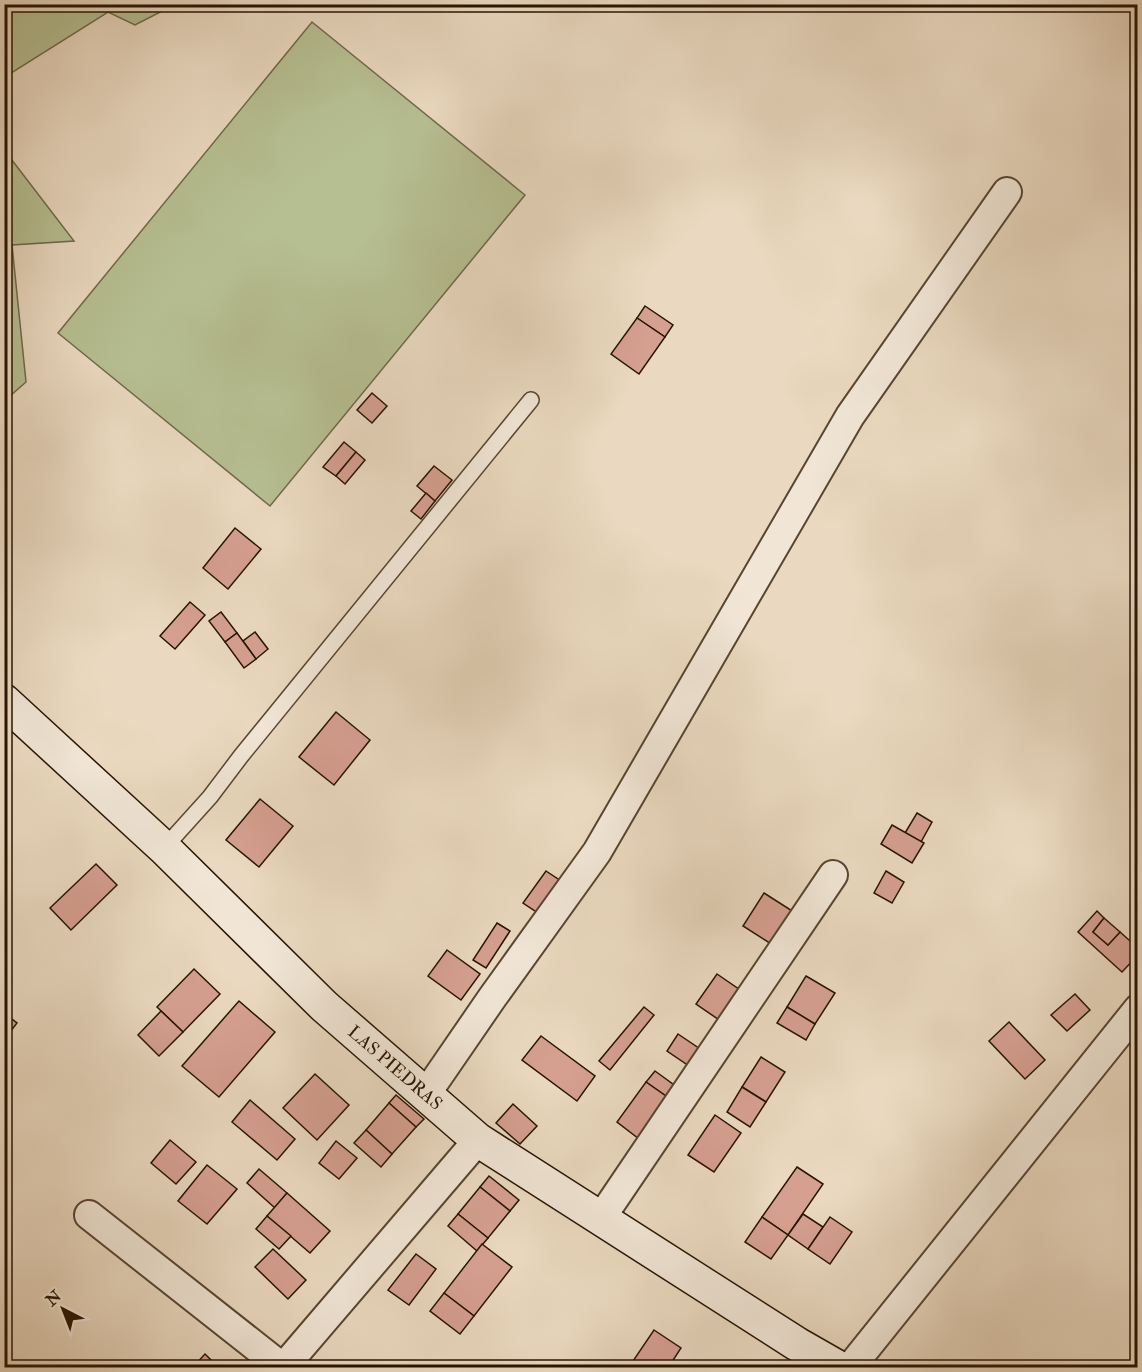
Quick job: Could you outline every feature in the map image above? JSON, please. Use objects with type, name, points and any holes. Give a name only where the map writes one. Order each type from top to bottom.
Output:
[{"type":"street","points":[[426,1094],[597,852],[850,416],[1007,192]]},
{"type":"street","name":"LAS PIEDRAS","points":[[4,701],[164,848],[324,1006],[478,1140],[838,1368]]},
{"type":"street","points":[[601,1218],[833,875]]},
{"type":"street","points":[[849,1368],[1137,1009]]},
{"type":"street","points":[[89,1215],[283,1368],[478,1140]]},
{"type":"lane","points":[[164,848],[210,797],[531,400]]},
{"type":"green space","points":[[5,4],[174,5],[135,25],[108,12],[5,77]]},
{"type":"green space","points":[[312,22],[525,195],[270,506],[58,333]]},
{"type":"green space","points":[[5,151],[74,241],[12,245],[26,382],[10,396],[5,397]]},
{"type":"building","points":[[645,306],[673,325],[665,337],[637,318]]},
{"type":"building","points":[[637,318],[665,337],[639,374],[611,354]]},
{"type":"building","points":[[372,393],[387,406],[372,423],[357,410]]},
{"type":"building","points":[[344,442],[356,452],[336,476],[323,467]]},
{"type":"building","points":[[356,452],[365,460],[345,484],[336,476]]},
{"type":"building","points":[[434,466],[452,480],[435,501],[417,486]]},
{"type":"building","points":[[426,493],[435,501],[421,519],[411,511]]},
{"type":"building","points":[[235,528],[261,549],[228,589],[203,568]]},
{"type":"building","points":[[190,602],[205,615],[175,649],[160,636]]},
{"type":"building","points":[[221,612],[237,633],[225,642],[209,621]]},
{"type":"building","points":[[255,632],[268,649],[256,659],[243,641]]},
{"type":"building","points":[[237,633],[256,659],[244,668],[225,642]]},
{"type":"building","points":[[336,712],[370,740],[334,785],[299,757]]},
{"type":"building","points":[[260,799],[293,826],[259,867],[226,840]]},
{"type":"building","points":[[917,813],[932,822],[921,842],[905,833]]},
{"type":"building","points":[[892,825],[924,843],[912,863],[881,844]]},
{"type":"building","points":[[96,864],[117,885],[71,930],[50,908]]},
{"type":"building","points":[[546,871],[561,881],[538,913],[523,903]]},
{"type":"building","points":[[886,871],[904,882],[892,903],[874,893]]},
{"type":"building","points":[[764,893],[797,914],[776,947],[743,926]]},
{"type":"building","points":[[1097,911],[1104,918],[1093,932],[1108,945],[1120,932],[1138,948],[1138,955],[1122,972],[1078,932]]},
{"type":"building","points":[[1104,918],[1120,932],[1108,945],[1093,932]]},
{"type":"building","points":[[497,923],[510,931],[486,968],[473,960]]},
{"type":"building","points":[[447,950],[480,974],[461,1000],[428,976]]},
{"type":"building","points":[[194,969],[220,994],[183,1032],[157,1007]]},
{"type":"building","points":[[717,974],[746,994],[725,1024],[696,1004]]},
{"type":"building","points":[[806,976],[835,993],[815,1024],[787,1007]]},
{"type":"building","points":[[1075,994],[1090,1010],[1067,1031],[1051,1015]]},
{"type":"building","points":[[239,1001],[275,1032],[219,1097],[182,1066]]},
{"type":"building","points":[[644,1007],[654,1015],[610,1070],[599,1061]]},
{"type":"building","points":[[787,1007],[815,1024],[806,1040],[777,1023]]},
{"type":"building","points":[[161,1011],[183,1032],[159,1056],[138,1035]]},
{"type":"building","points":[[4,1013],[17,1023],[4,1040]]},
{"type":"building","points":[[1009,1022],[1045,1060],[1025,1079],[989,1041]]},
{"type":"building","points":[[678,1034],[706,1053],[695,1070],[667,1051]]},
{"type":"building","points":[[541,1036],[595,1076],[577,1101],[522,1060]]},
{"type":"building","points":[[761,1057],[785,1072],[766,1102],[742,1087]]},
{"type":"building","points":[[655,1071],[681,1090],[673,1101],[646,1082]]},
{"type":"building","points":[[315,1074],[349,1105],[317,1140],[283,1108]]},
{"type":"building","points":[[646,1082],[673,1101],[643,1142],[617,1122]]},
{"type":"building","points":[[742,1087],[766,1102],[750,1127],[727,1112]]},
{"type":"building","points":[[396,1095],[424,1119],[416,1127],[389,1103]]},
{"type":"building","points":[[250,1100],[295,1139],[277,1160],[232,1122]]},
{"type":"building","points":[[389,1103],[416,1127],[392,1154],[366,1130]]},
{"type":"building","points":[[513,1104],[537,1126],[520,1144],[496,1123]]},
{"type":"building","points":[[715,1115],[741,1133],[714,1172],[688,1155]]},
{"type":"building","points":[[366,1130],[392,1154],[381,1167],[354,1143]]},
{"type":"building","points":[[170,1140],[196,1162],[176,1184],[151,1163]]},
{"type":"building","points":[[336,1141],[357,1158],[339,1179],[319,1163]]},
{"type":"building","points":[[207,1165],[237,1189],[207,1224],[178,1201]]},
{"type":"building","points":[[797,1167],[823,1184],[788,1235],[762,1217]]},
{"type":"building","points":[[259,1169],[287,1193],[275,1208],[247,1183]]},
{"type":"building","points":[[489,1176],[519,1200],[510,1211],[480,1187]]},
{"type":"building","points":[[480,1187],[510,1211],[488,1238],[458,1214]]},
{"type":"building","points":[[287,1193],[330,1231],[310,1253],[267,1216]]},
{"type":"building","points":[[458,1214],[488,1238],[477,1251],[448,1226]]},
{"type":"building","points":[[803,1214],[823,1227],[808,1249],[788,1235]]},
{"type":"building","points":[[267,1216],[291,1236],[279,1249],[256,1229]]},
{"type":"building","points":[[762,1217],[788,1235],[771,1259],[745,1242]]},
{"type":"building","points":[[830,1217],[852,1232],[830,1264],[808,1249]]},
{"type":"building","points":[[482,1244],[512,1267],[474,1316],[444,1293]]},
{"type":"building","points":[[273,1249],[306,1280],[288,1299],[255,1267]]},
{"type":"building","points":[[416,1254],[436,1269],[409,1305],[388,1290]]},
{"type":"building","points":[[444,1293],[474,1316],[460,1334],[430,1311]]},
{"type":"building","points":[[654,1330],[681,1348],[668,1368],[642,1368],[633,1361]]},
{"type":"building","points":[[205,1354],[219,1368],[192,1368]]}]
